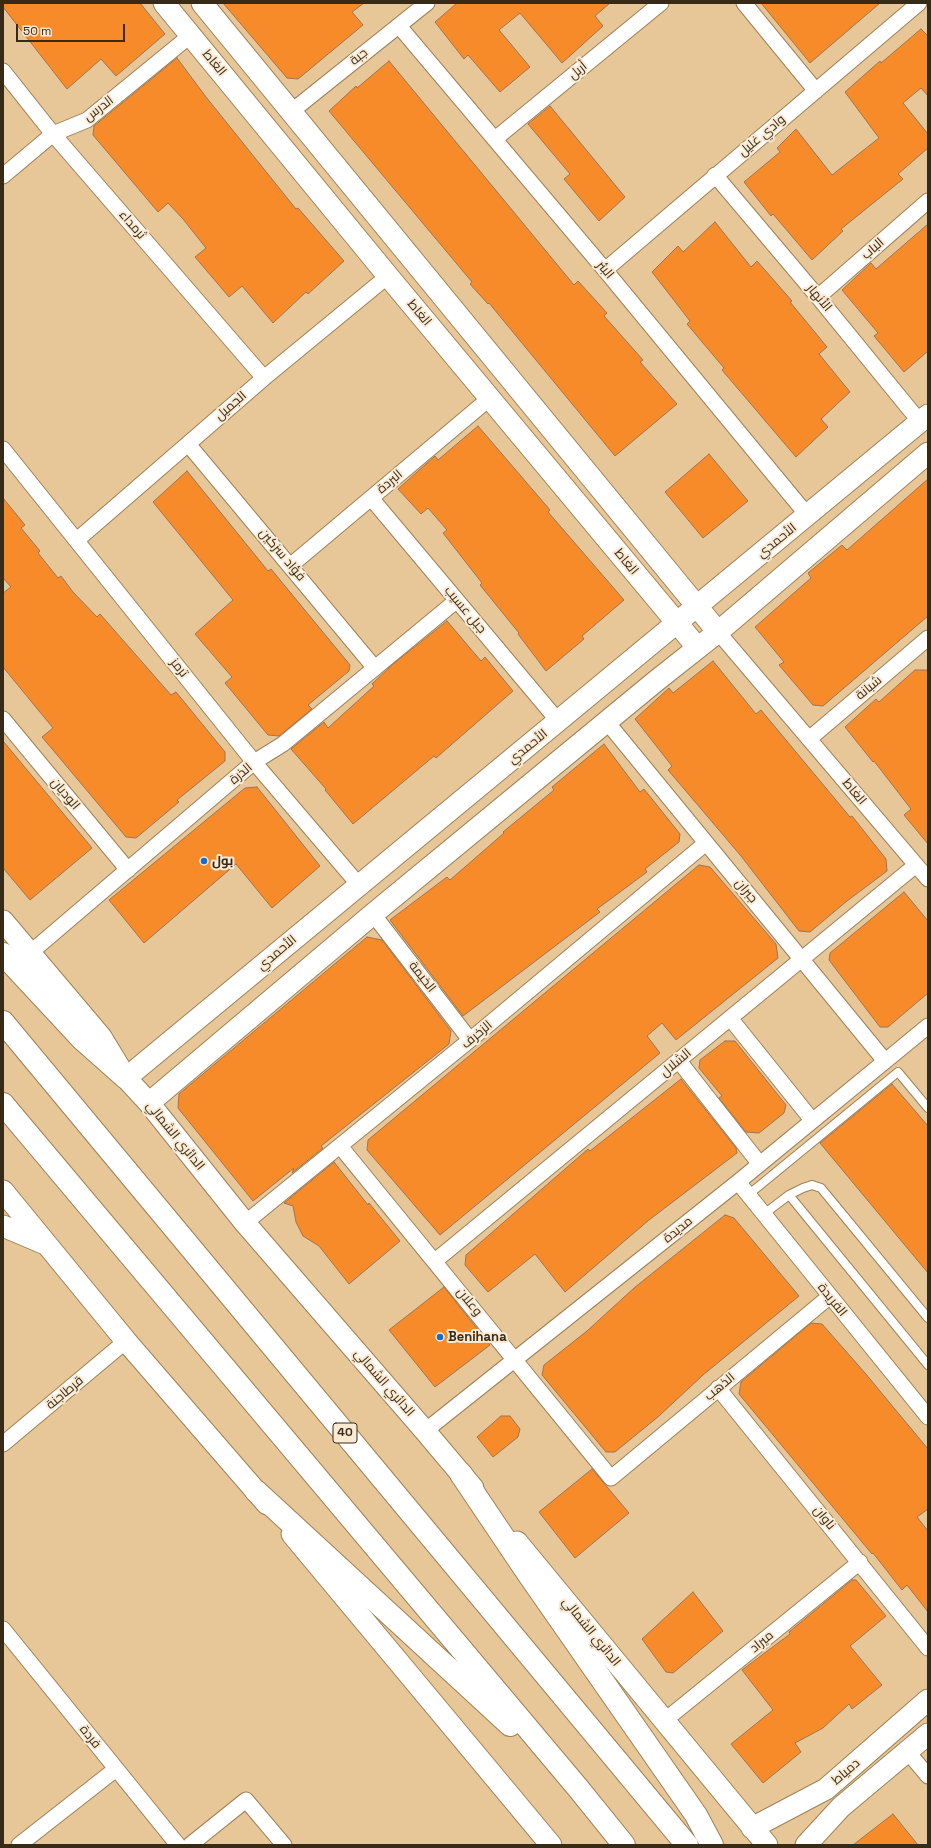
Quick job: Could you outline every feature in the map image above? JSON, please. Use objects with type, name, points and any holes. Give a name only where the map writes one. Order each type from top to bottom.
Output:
[{"type":"highway","points":[[3,954],[82,1039],[126,1078]]},
{"type":"highway","name":"40","points":[[3,1022],[686,1845]]},
{"type":"highway","points":[[3,1104],[578,1788],[624,1845]]},
{"type":"highway","points":[[461,1474],[528,1576],[696,1815],[712,1845]]},
{"type":"highway","points":[[256,1491],[578,1788]]},
{"type":"street","name":"الغاط","points":[[164,3],[388,276],[697,647]]},
{"type":"street","name":"الغاط","points":[[202,3],[718,632],[928,880]]},
{"type":"street","name":"جبة","points":[[295,115],[398,26],[427,3]]},
{"type":"street","name":"أربل","points":[[494,139],[661,3]]},
{"type":"street","points":[[744,3],[816,91]]},
{"type":"street","name":"وادي غليل","points":[[605,270],[919,3]]},
{"type":"street","name":"البئر","points":[[398,26],[605,270],[808,516]]},
{"type":"street","name":"الدرس","points":[[3,176],[54,134],[87,120],[191,35]]},
{"type":"street","name":"ثرمداء","points":[[3,71],[54,134],[264,378]]},
{"type":"street","points":[[275,137],[295,115]]},
{"type":"street","name":"الأنهار","points":[[715,176],[924,419]]},
{"type":"street","name":"الباب","points":[[818,297],[928,201]]},
{"type":"street","name":"الجميل","points":[[77,540],[264,378],[388,276]]},
{"type":"street","name":"البردة","points":[[290,566],[490,398]]},
{"type":"street","name":"الأحمدي","points":[[126,1078],[639,656],[696,605],[808,516],[924,419]]},
{"type":"street","name":"فؤاد سزكين","points":[[188,444],[374,667]]},
{"type":"street","name":"ترمز","points":[[3,449],[254,762],[359,885]]},
{"type":"street","points":[[149,1103],[373,914],[697,647],[718,632],[928,453]]},
{"type":"street","name":"جبل عسيب","points":[[371,498],[559,722]]},
{"type":"street","points":[[743,568],[715,601],[726,614],[764,593]]},
{"type":"street","name":"الذرة","points":[[30,953],[254,762],[283,744],[374,667],[456,601]]},
{"type":"street","points":[[639,656],[670,636],[682,650],[656,681]]},
{"type":"street","name":"شبانة","points":[[809,738],[926,643]]},
{"type":"street","name":"الوديان","points":[[3,719],[128,870]]},
{"type":"street","name":"جبران","points":[[607,722],[885,1061]]},
{"type":"street","name":"الزخرف","points":[[245,1223],[470,1040],[706,843]]},
{"type":"street","name":"الشلال","points":[[435,1261],[916,865]]},
{"type":"street","name":"الخيمة","points":[[373,914],[470,1040]]},
{"type":"street","name":"الدائري الشمالي","points":[[3,921],[101,1037],[126,1078],[149,1103],[245,1223],[425,1431],[767,1845]]},
{"type":"street","points":[[730,1018],[812,1120]]},
{"type":"street","name":"مديدة","points":[[425,1431],[738,1182],[759,1163],[928,1026]]},
{"type":"street","points":[[679,1061],[759,1163]]},
{"type":"street","name":"وعلان","points":[[340,1146],[516,1359],[611,1478]]},
{"type":"street","name":"الفريدة","points":[[738,1182],[829,1297],[928,1417]]},
{"type":"street","points":[[3,1191],[126,1341],[256,1491],[551,1845]]},
{"type":"street","points":[[3,1226],[45,1244]]},
{"type":"street","name":"الذهب","points":[[611,1478],[829,1297]]},
{"type":"street","name":"قرطاجنة","points":[[3,1444],[126,1341]]},
{"type":"street","name":"ناوان","points":[[718,1388],[928,1648]]},
{"type":"street","name":"ميراد","points":[[664,1721],[860,1562]]},
{"type":"street","name":"فردة","points":[[3,1629],[178,1845]]},
{"type":"street","name":"دمياط","points":[[752,1828],[826,1789],[928,1700]]},
{"type":"street","name":"دمياط","points":[[806,1845],[841,1807],[928,1734]]},
{"type":"street","points":[[908,1751],[928,1776]]},
{"type":"street","points":[[19,1845],[116,1769]]},
{"type":"street","points":[[826,1789],[841,1807]]},
{"type":"street","points":[[190,1845],[246,1800],[284,1845]]},
{"type":"lane","points":[[748,1194],[898,1072],[928,1108]]},
{"type":"lane","points":[[764,1214],[790,1195],[812,1185],[820,1188],[928,1318]]},
{"type":"lane","points":[[790,1195],[928,1365]]},
{"type":"building","points":[[3,3],[140,3],[165,34],[116,76],[101,59],[67,89],[3,7]]},
{"type":"building","points":[[223,3],[364,3],[352,12],[363,25],[298,79],[287,78]]},
{"type":"building","points":[[457,3],[610,3],[595,16],[603,26],[562,63],[520,13],[499,30],[530,67],[500,92],[468,55],[464,59],[435,22]]},
{"type":"building","points":[[761,3],[880,3],[810,63]]},
{"type":"building","points":[[921,29],[928,36],[928,96],[921,88],[903,103],[928,134],[928,148],[898,174],[903,179],[841,229],[843,231],[812,260],[773,214],[771,216],[744,182],[780,152],[777,148],[796,129],[832,175],[879,138],[845,92],[880,61],[881,63]]},
{"type":"building","points":[[177,58],[206,97],[296,209],[298,208],[344,261],[308,294],[306,292],[273,323],[242,286],[229,297],[195,257],[206,248],[183,219],[168,203],[158,212],[93,135],[94,126]]},
{"type":"building","points":[[389,61],[574,285],[578,281],[607,313],[604,316],[643,360],[640,362],[677,404],[615,456],[489,303],[488,304],[470,284],[472,282],[329,111],[356,86],[357,88]]},
{"type":"building","points":[[550,106],[625,197],[599,221],[564,179],[570,174],[528,124]]},
{"type":"building","points":[[715,222],[751,267],[757,261],[792,301],[790,302],[827,347],[819,354],[850,392],[821,419],[828,427],[796,457],[722,370],[724,368],[687,324],[690,321],[652,272],[678,246],[683,252]]},
{"type":"building","points":[[928,224],[928,351],[904,372],[874,336],[878,333],[842,290],[871,263],[876,269]]},
{"type":"building","points":[[478,426],[550,510],[548,512],[624,600],[582,636],[584,639],[546,671],[518,634],[519,633],[480,585],[482,583],[443,533],[447,530],[428,508],[421,514],[398,489],[435,456],[438,460]]},
{"type":"building","points":[[709,454],[748,501],[703,538],[665,492]]},
{"type":"building","points":[[187,471],[268,571],[271,569],[350,665],[349,671],[308,705],[312,709],[279,736],[268,735],[225,683],[232,677],[195,634],[233,600],[153,502]]},
{"type":"building","points":[[928,479],[928,616],[823,706],[813,705],[779,665],[784,662],[755,627],[811,578],[808,573],[842,545],[847,550]]},
{"type":"building","points":[[3,498],[25,525],[21,528],[40,551],[38,553],[58,578],[61,576],[73,592],[97,617],[100,614],[171,695],[176,692],[225,752],[225,761],[177,800],[179,802],[136,838],[126,837],[42,737],[53,728],[3,667],[3,593],[11,587],[3,578]]},
{"type":"building","points":[[447,621],[481,661],[485,657],[513,691],[436,758],[434,756],[353,824],[325,790],[326,789],[291,749],[324,722],[328,728],[374,686],[372,684],[392,665]]},
{"type":"building","points":[[713,661],[756,714],[761,710],[850,817],[852,816],[886,859],[887,871],[847,901],[810,932],[799,931],[741,856],[668,770],[672,766],[635,719],[669,688],[673,693]]},
{"type":"building","points":[[915,670],[928,670],[928,844],[904,815],[911,809],[874,761],[873,762],[845,727],[876,699],[879,702]]},
{"type":"building","points":[[3,741],[92,848],[30,900],[3,868]]},
{"type":"building","points":[[604,744],[640,792],[644,789],[680,834],[679,842],[645,869],[647,872],[597,909],[600,912],[463,1016],[390,920],[447,877],[450,880],[504,833],[503,832],[554,790],[552,787]]},
{"type":"building","points":[[257,787],[320,866],[272,908],[236,864],[144,943],[109,900],[245,788]]},
{"type":"building","points":[[699,865],[710,867],[776,944],[778,958],[676,1040],[662,1023],[647,1036],[660,1053],[440,1235],[367,1150],[368,1140]]},
{"type":"building","points":[[904,892],[928,921],[928,993],[888,1027],[880,1027],[829,960],[830,953]]},
{"type":"building","points":[[367,937],[382,940],[451,1031],[449,1044],[321,1146],[323,1148],[292,1173],[294,1168],[253,1201],[178,1108],[179,1094]]},
{"type":"building","points":[[725,1041],[735,1041],[786,1105],[784,1113],[759,1133],[746,1132],[719,1098],[722,1096],[699,1068],[700,1060]]},
{"type":"building","points":[[681,1079],[736,1148],[737,1153],[649,1220],[565,1292],[535,1254],[488,1292],[465,1265],[466,1255],[588,1149],[590,1151]]},
{"type":"building","points":[[892,1084],[928,1126],[928,1273],[820,1143]]},
{"type":"building","points":[[334,1162],[368,1205],[369,1203],[400,1241],[349,1284],[319,1246],[303,1236],[296,1222],[293,1206],[284,1203]]},
{"type":"building","points":[[725,1215],[734,1218],[799,1296],[703,1375],[659,1416],[615,1452],[606,1452],[542,1375],[544,1365],[587,1331],[634,1288]]},
{"type":"building","name":"Benihana","points":[[444,1287],[490,1345],[435,1387],[389,1330]]},
{"type":"building","points":[[811,1323],[822,1324],[928,1449],[928,1509],[917,1517],[928,1531],[928,1612],[907,1585],[902,1590],[873,1553],[872,1554],[739,1394],[741,1382]]},
{"type":"building","points":[[501,1416],[510,1416],[520,1429],[518,1437],[493,1457],[477,1437]]},
{"type":"building","points":[[592,1469],[629,1513],[575,1558],[539,1512]]},
{"type":"building","points":[[852,1580],[856,1580],[886,1616],[850,1646],[882,1685],[852,1709],[849,1704],[823,1728],[795,1743],[801,1752],[763,1783],[731,1744],[773,1710],[742,1670],[790,1634],[789,1632]]},
{"type":"building","points":[[693,1592],[723,1631],[673,1673],[666,1672],[642,1639]]},
{"type":"building","points":[[893,1814],[918,1845],[853,1845]]},
{"type":"place","name":"بول","points":[[204,861]]},
{"type":"place","name":"Benihana","points":[[440,1337]]}]
